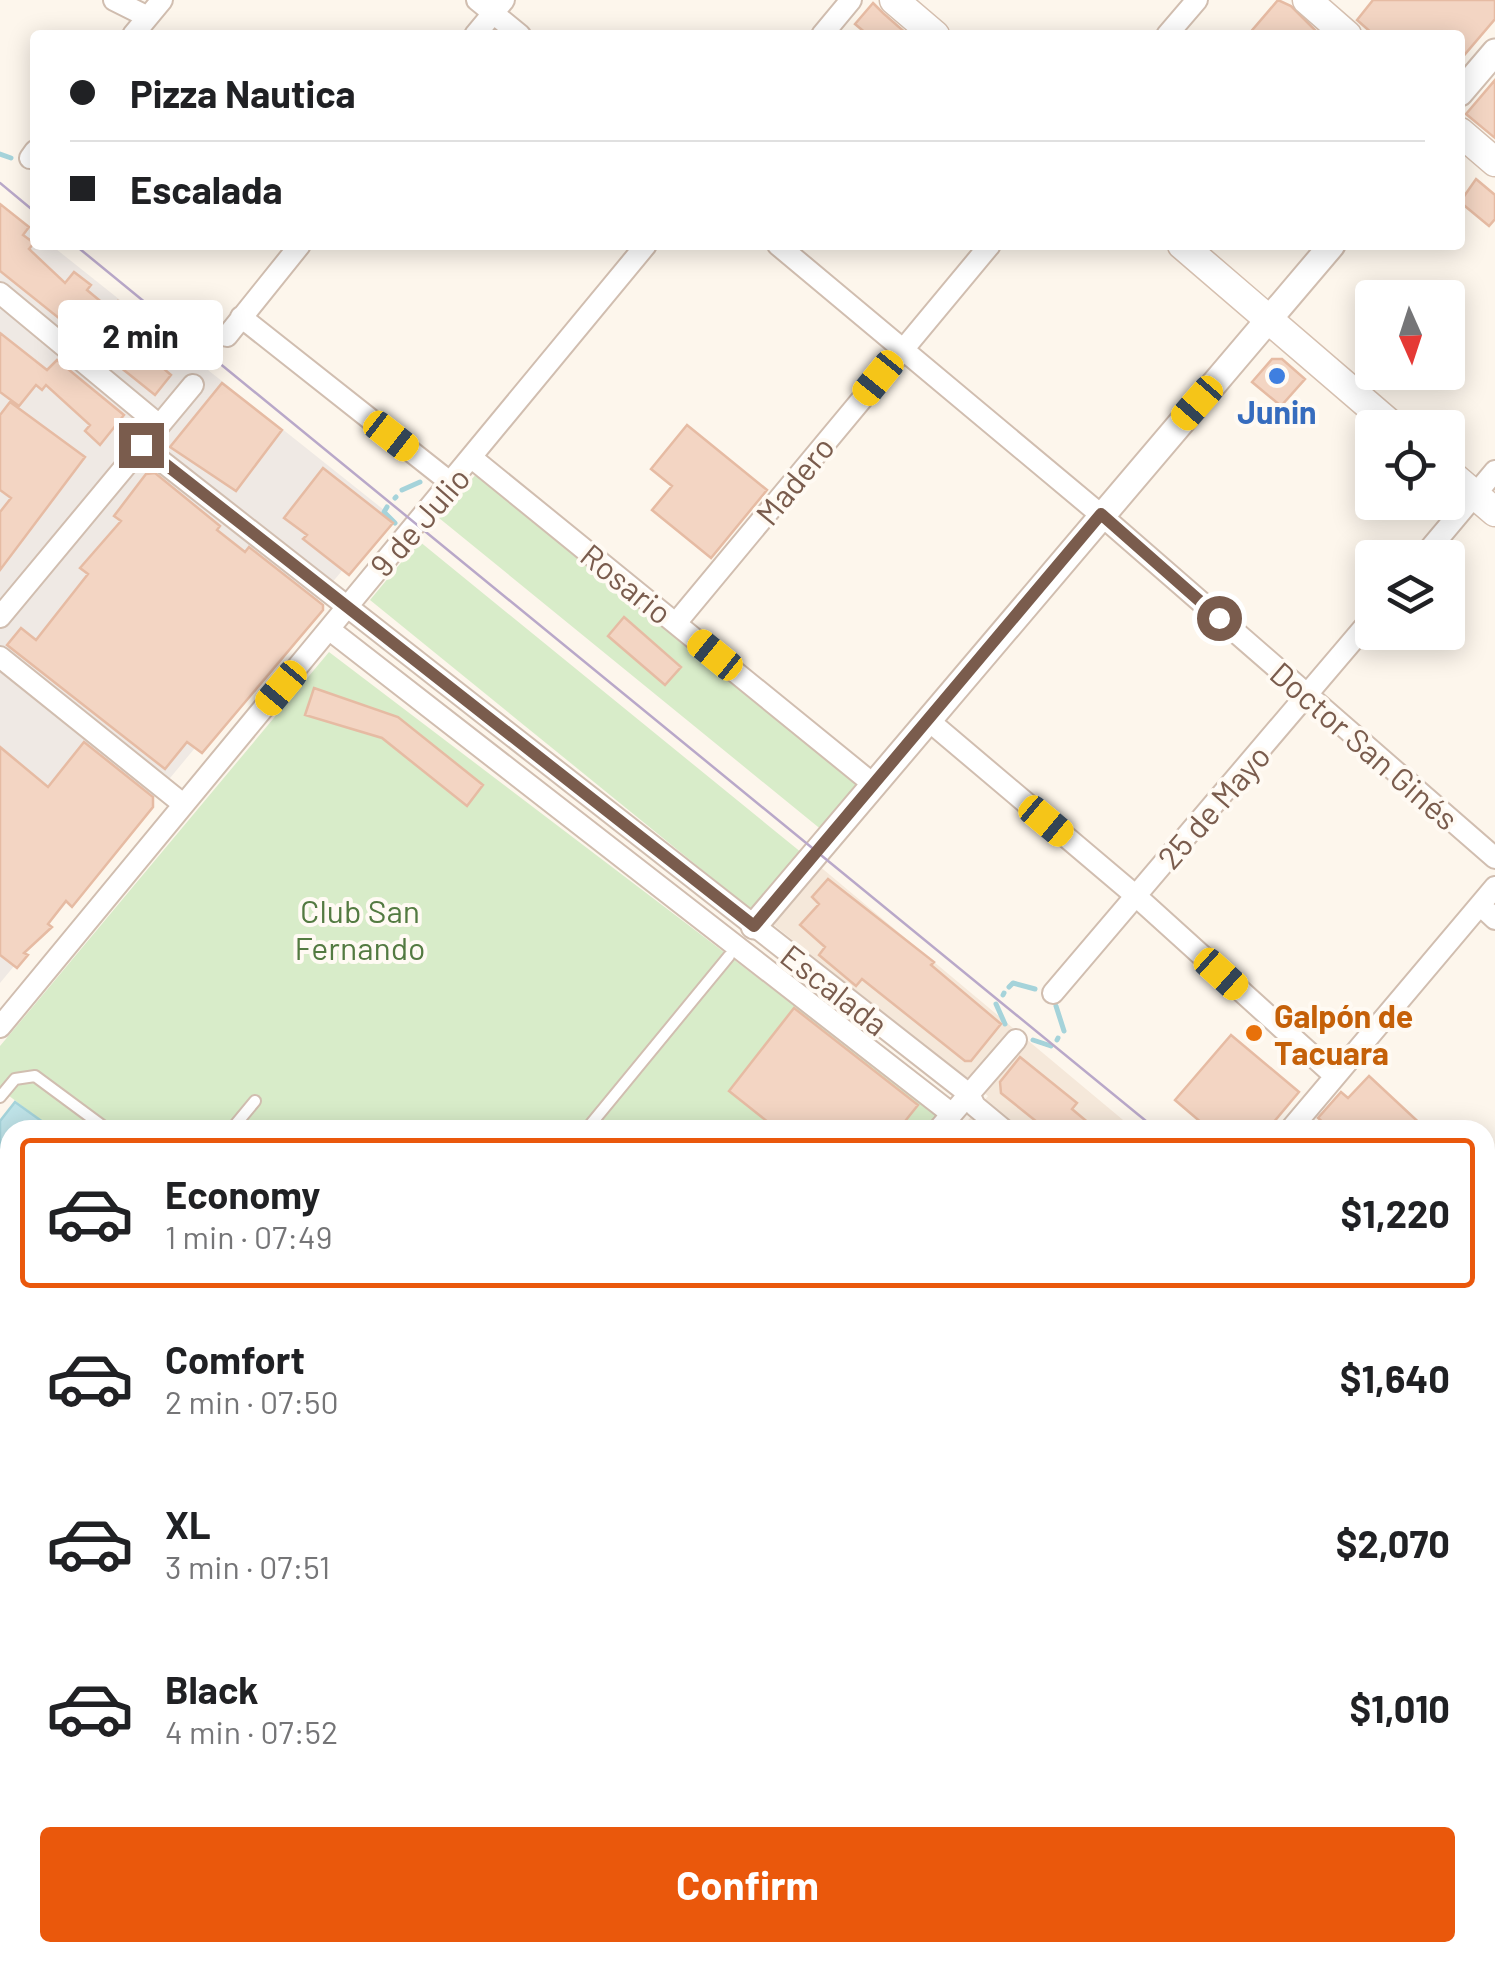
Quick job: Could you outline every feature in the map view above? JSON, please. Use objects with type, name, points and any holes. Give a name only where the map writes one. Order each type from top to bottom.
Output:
[{"type":"main road","points":[[894,0],[929,30]]},
{"type":"main road","points":[[1307,0],[1342,30]]},
{"type":"main road","points":[[1465,136],[1495,162]]},
{"type":"main road","points":[[1188,250],[1375,410]]},
{"type":"main road","points":[[1465,486],[1485,503]]},
{"type":"street","points":[[114,0],[148,17]]},
{"type":"street","points":[[137,30],[162,0]]},
{"type":"street","points":[[826,30],[852,0]]},
{"type":"street","points":[[1171,30],[1197,0]]},
{"type":"street","points":[[478,30],[491,4],[515,30]]},
{"type":"street","points":[[1465,86],[1495,52]]},
{"type":"street","points":[[227,336],[296,250]]},
{"type":"street","name":"9 de Julio","points":[[4,1013],[330,630],[347,604],[451,484],[642,250]]},
{"type":"street","name":"Doctor San Ginés","points":[[784,250],[1101,514],[1495,858]]},
{"type":"street","name":"Madero","points":[[676,624],[986,250]]},
{"type":"street","points":[[733,951],[1328,250]]},
{"type":"street","points":[[0,292],[158,424]]},
{"type":"street","points":[[241,317],[451,484]]},
{"type":"street","points":[[0,617],[193,385]]},
{"type":"street","name":"Escalada","points":[[141,445],[969,1094],[975,1106],[992,1120]]},
{"type":"street","name":"Rosario","points":[[472,458],[874,784]]},
{"type":"street","points":[[1443,540],[1485,503],[1495,471]]},
{"type":"street","name":"Escalada","points":[[330,630],[943,1120]]},
{"type":"street","name":"25 de Mayo","points":[[1053,994],[1355,638]]},
{"type":"street","points":[[0,657],[182,804]]},
{"type":"street","points":[[928,720],[1136,896],[1335,1076]]},
{"type":"street","points":[[1298,1120],[1487,912],[1495,887]]},
{"type":"street","points":[[947,1120],[1016,1040]]},
{"type":"lane","points":[[594,1120],[733,951]]},
{"type":"lane","points":[[0,1097],[15,1079],[35,1076],[94,1120]]},
{"type":"lane","points":[[239,1120],[254,1102]]},
{"type":"shaded area","points":[[0,204],[30,228],[30,250],[57,250],[389,514],[0,983]]},
{"type":"shaded area","points":[[818,865],[1123,1120],[968,1120],[988,1096],[770,922]]},
{"type":"green space","points":[[477,473],[860,785],[823,831],[439,518]]},
{"type":"green space","points":[[419,541],[802,853],[754,912],[370,600]]},
{"type":"green space","name":"Club San Fernando","points":[[329,652],[937,1114],[932,1120],[41,1120],[0,1089],[0,1046]]},
{"type":"water","points":[[15,1102],[40,1120],[1,1120]]},
{"type":"building","points":[[1278,0],[1291,6],[1315,30],[1252,30]]},
{"type":"building","points":[[1373,0],[1495,0],[1495,19],[1465,54],[1465,30],[1368,30],[1357,20]]},
{"type":"building","points":[[873,3],[903,30],[862,30],[855,24]]},
{"type":"building","points":[[1495,80],[1495,138],[1466,114]]},
{"type":"building","points":[[1476,179],[1495,195],[1495,219],[1489,226],[1465,206],[1465,195]]},
{"type":"building","points":[[0,204],[29,227],[23,235],[30,240],[29,249],[65,283],[74,272],[91,285],[87,290],[111,310],[118,301],[180,351],[164,369],[171,375],[155,395],[0,271]]},
{"type":"building","points":[[0,333],[47,370],[57,360],[124,415],[100,445],[85,431],[90,425],[46,385],[42,390],[36,385],[19,406],[0,392]]},
{"type":"building","points":[[1272,359],[1282,359],[1305,379],[1281,406],[1252,382]]},
{"type":"building","points":[[222,383],[282,430],[236,491],[170,447]]},
{"type":"building","points":[[10,402],[85,457],[0,570],[0,512],[11,498],[0,490],[0,415]]},
{"type":"building","points":[[687,425],[767,490],[711,558],[652,510],[672,486],[651,469]]},
{"type":"building","points":[[323,468],[393,523],[349,575],[303,539],[307,535],[284,518]]},
{"type":"building","points":[[155,473],[220,526],[217,530],[245,552],[249,547],[323,605],[323,610],[202,753],[187,742],[165,769],[7,645],[21,628],[36,640],[88,574],[80,568],[121,521],[114,516],[146,474]]},
{"type":"building","points":[[624,617],[681,667],[665,685],[608,636]]},
{"type":"building","points":[[314,688],[398,717],[483,785],[467,806],[382,738],[305,715]]},
{"type":"building","points":[[84,742],[153,797],[153,807],[72,907],[66,901],[48,924],[52,927],[24,953],[28,955],[17,968],[0,955],[0,747],[48,787]]},
{"type":"building","points":[[828,879],[934,962],[931,965],[1001,1024],[971,1061],[965,1061],[862,979],[856,986],[819,955],[825,947],[800,925],[819,904],[812,897]]},
{"type":"building","points":[[794,1008],[918,1105],[906,1120],[765,1120],[729,1091]]},
{"type":"building","points":[[1231,1035],[1299,1092],[1275,1120],[1198,1120],[1175,1100]]},
{"type":"building","points":[[1020,1057],[1077,1103],[1072,1109],[1085,1120],[1035,1120],[1001,1093],[1000,1082]]},
{"type":"building","points":[[1369,1076],[1416,1120],[1318,1118],[1341,1092],[1348,1098]]},
{"type":"waterway","points":[[0,154],[11,158]]},
{"type":"waterway","points":[[402,490],[420,482]]},
{"type":"waterway","points":[[387,507],[384,512],[395,523]]},
{"type":"waterway","points":[[1009,987],[1013,983],[1035,989]]},
{"type":"waterway","points":[[996,1004],[1005,1024]]},
{"type":"waterway","points":[[1056,1006],[1064,1031]]},
{"type":"waterway","points":[[1033,1040],[1051,1046]]},
{"type":"tram line","points":[[0,183],[30,208]]},
{"type":"tram line","points":[[81,250],[1145,1120]]},
{"type":"place","name":"Junin","points":[[1277,376]]},
{"type":"place","name":"Galpón de Tacuara","points":[[1254,1033]]},
{"type":"route","points":[[141,445],[754,926],[1101,514],[1219,618]]}]
